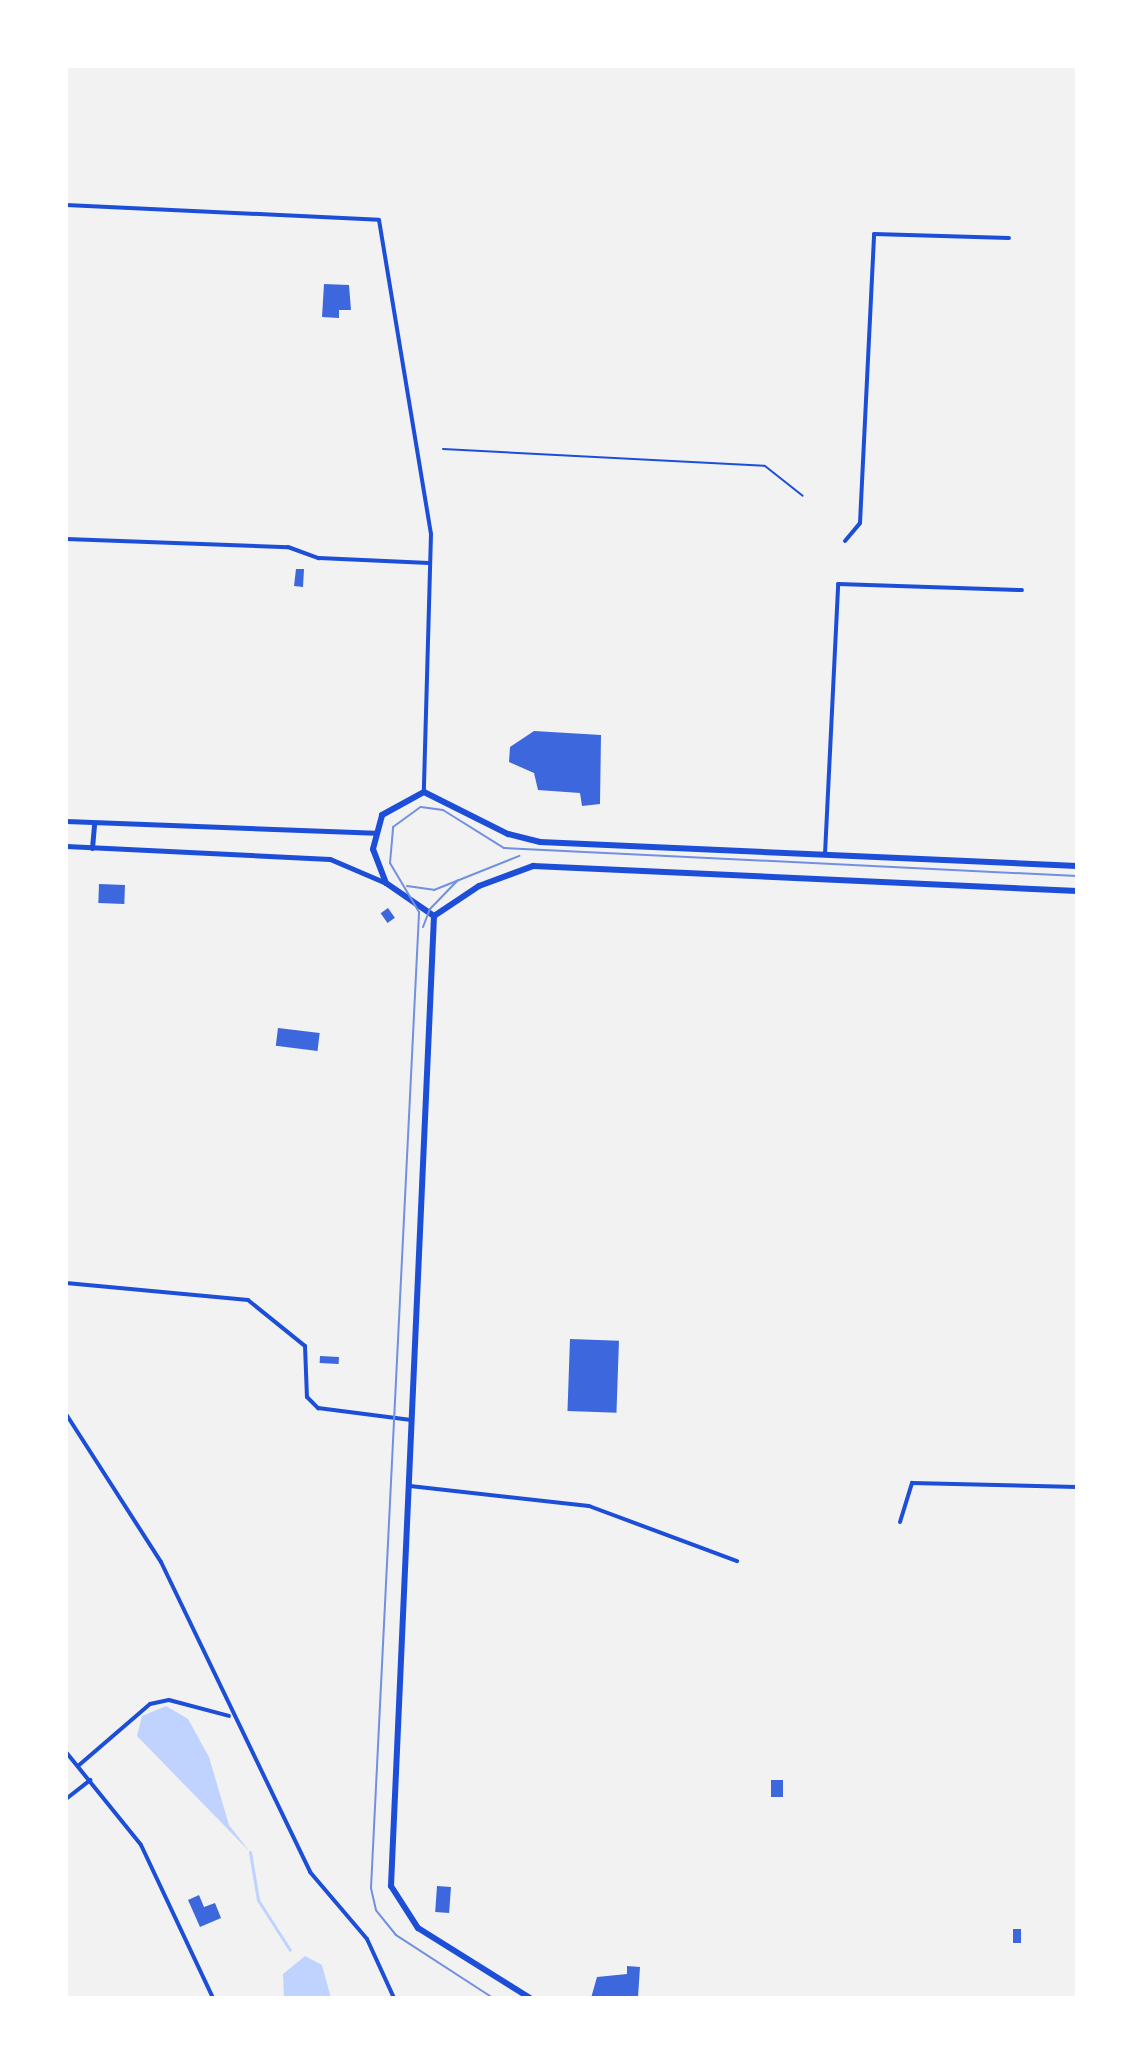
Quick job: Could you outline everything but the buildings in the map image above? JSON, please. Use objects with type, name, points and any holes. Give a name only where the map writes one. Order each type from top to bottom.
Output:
[{"type":"main road","points":[[434,916],[386,883],[373,849],[375,833],[392,805],[424,792],[508,834],[540,842],[1077,866]]},
{"type":"main road","points":[[434,916],[479,886],[533,866],[1077,891]]},
{"type":"main road","points":[[434,916],[391,1867],[400,1909],[418,1928],[530,1998]]},
{"type":"street","points":[[66,205],[379,220],[431,534],[424,792]]},
{"type":"street","points":[[845,541],[860,523],[874,234],[1009,238]]},
{"type":"street","points":[[66,539],[288,547],[319,558],[429,563]]},
{"type":"street","points":[[825,854],[838,584],[1022,590]]},
{"type":"street","points":[[66,821],[375,833]]},
{"type":"street","points":[[92,848],[94,823]]},
{"type":"street","points":[[66,846],[330,859],[386,883]]},
{"type":"street","points":[[66,1283],[248,1300],[305,1346],[307,1397],[318,1408],[413,1420]]},
{"type":"street","points":[[66,1414],[161,1562],[229,1716],[310,1872],[367,1939],[394,1998]]},
{"type":"street","points":[[900,1522],[912,1483],[1077,1487]]},
{"type":"street","points":[[410,1486],[589,1506],[737,1561]]},
{"type":"street","points":[[78,1766],[150,1704],[169,1700],[229,1716]]},
{"type":"street","points":[[66,1752],[90,1780],[165,1886],[213,1998]]},
{"type":"street","points":[[66,1799],[90,1780]]},
{"type":"lane","points":[[443,449],[765,466],[803,496]]},
{"type":"water","points":[[166,1706],[188,1719],[209,1757],[229,1825],[250,1852],[137,1736],[142,1716]]},
{"type":"water","points":[[305,1956],[322,1965],[331,1998],[284,1998],[283,1974]]},
{"type":"waterway","points":[[250,1852],[258,1900],[290,1950]]},
{"type":"tram line","points":[[493,1998],[396,1935],[376,1910],[371,1888],[419,912],[390,863],[393,827],[421,807],[443,810],[504,848],[1077,876]]},
{"type":"tram line","points":[[407,886],[434,890],[519,856]]},
{"type":"tram line","points":[[423,927],[430,909],[458,880]]}]
